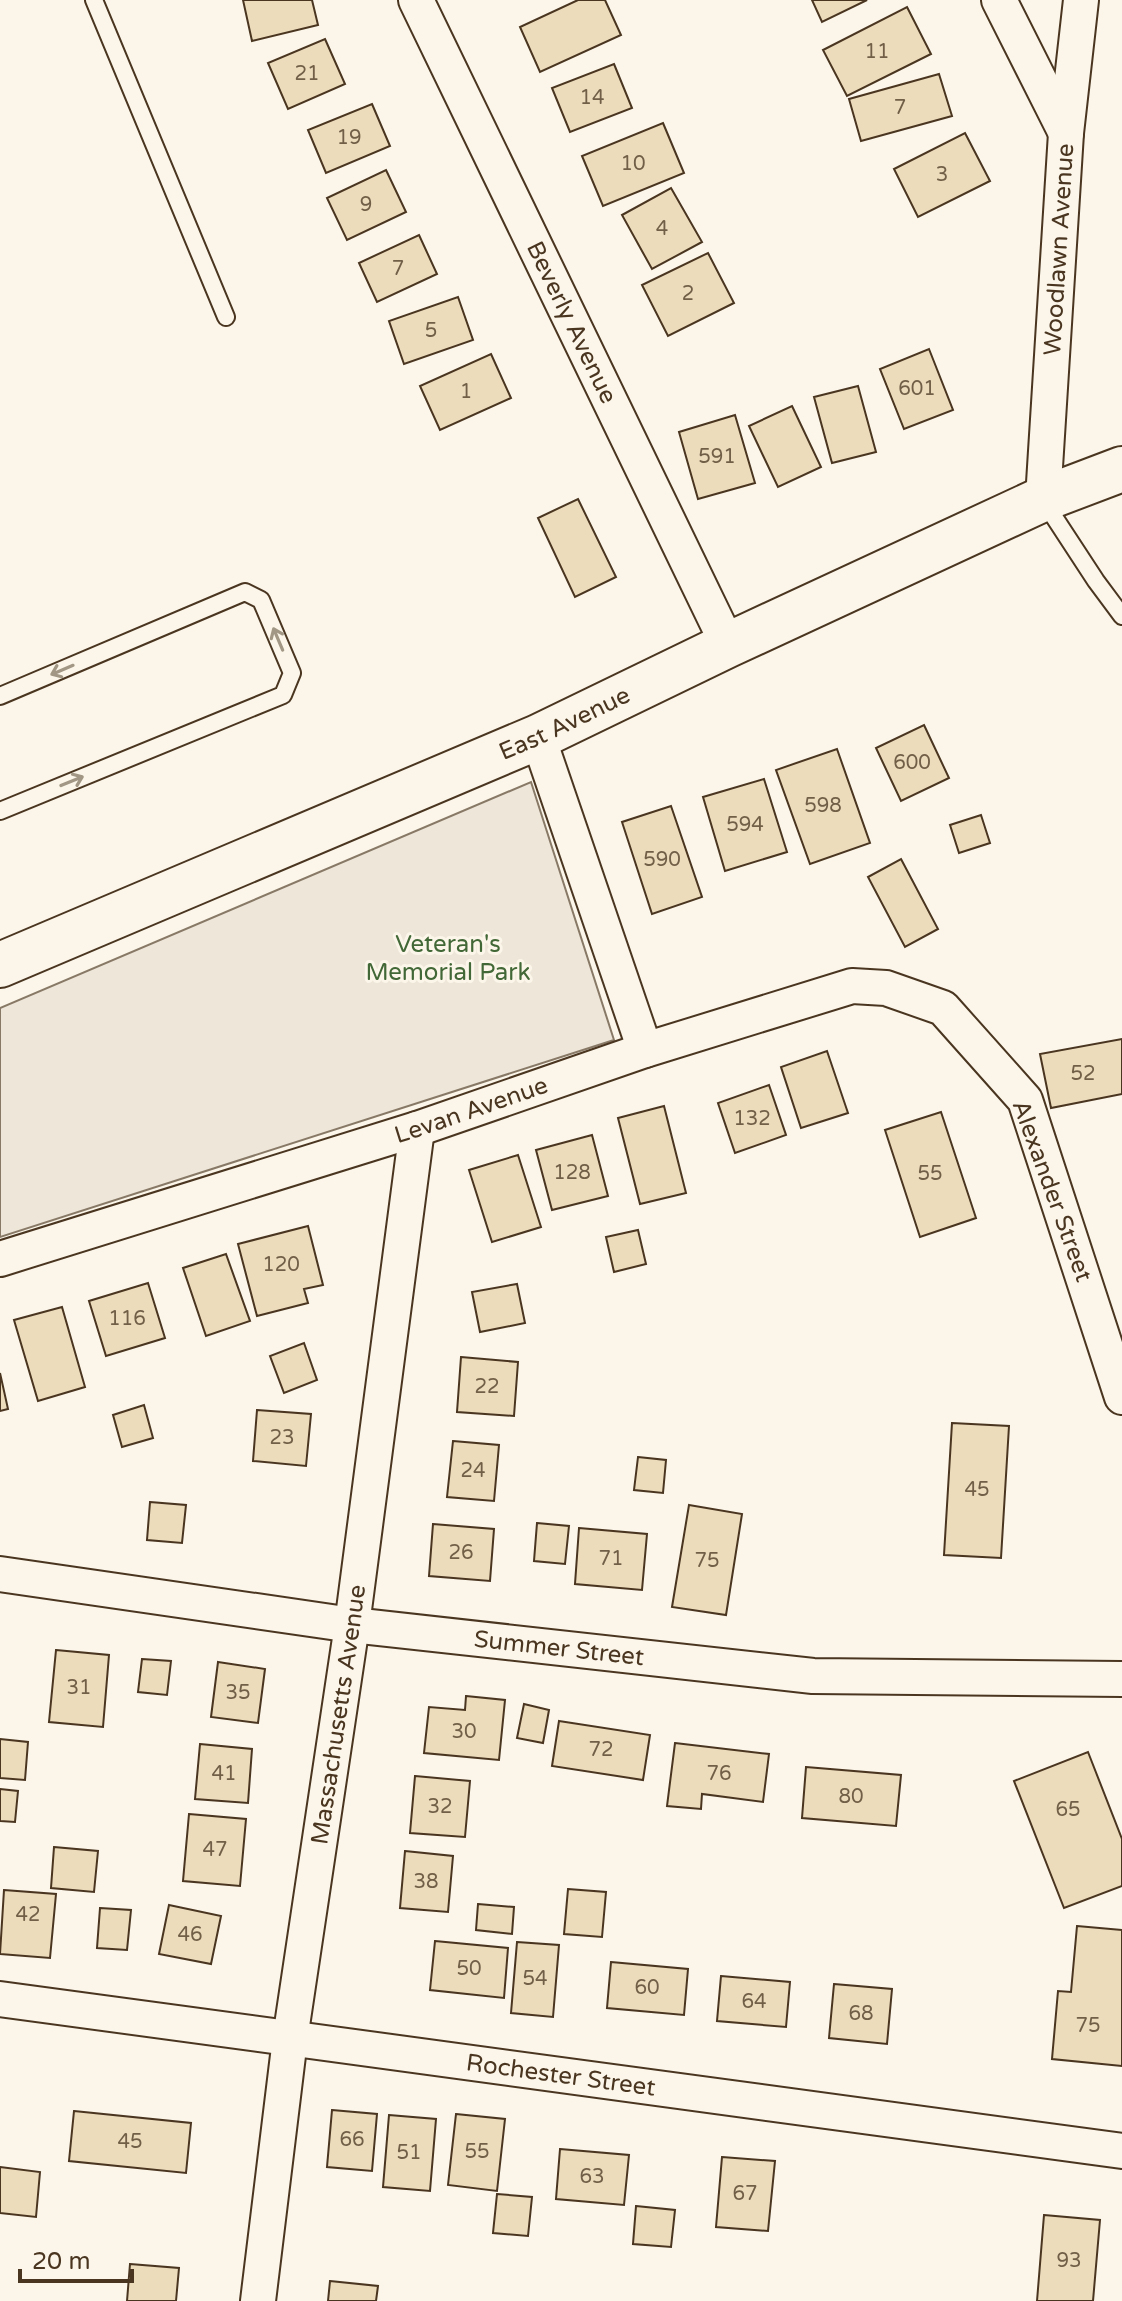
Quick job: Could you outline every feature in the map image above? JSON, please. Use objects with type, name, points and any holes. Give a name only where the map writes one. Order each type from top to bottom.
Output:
[{"type":"highway","name":"East Avenue","points":[[0,965],[538,737],[1043,499],[1122,469]]},
{"type":"street","name":"Beverly Avenue","points":[[416,0],[728,645]]},
{"type":"street","points":[[999,0],[1066,133]]},
{"type":"street","name":"Woodlawn Avenue","points":[[1043,499],[1066,133],[1081,0]]},
{"type":"street","points":[[538,737],[645,1050]]},
{"type":"street","name":"Levan Avenue","points":[[0,1259],[417,1129],[645,1050],[852,986],[886,988],[943,1008]]},
{"type":"street","name":"Alexander Street","points":[[943,1008],[1025,1100],[1122,1397]]},
{"type":"street","name":"Massachusetts Avenue","points":[[258,2301],[290,2039],[352,1625],[417,1129]]},
{"type":"street","name":"Summer Street","points":[[0,1574],[352,1625],[813,1676],[1122,1679]]},
{"type":"street","name":"Rochester Street","points":[[0,1999],[1122,2151]]},
{"type":"lane","points":[[94,0],[226,317]]},
{"type":"lane","points":[[1043,499],[1122,616]]},
{"type":"lane","points":[[0,696],[245,592],[261,600],[292,673],[283,695],[0,811]]},
{"type":"green space","name":"Veteran's Memorial Park","points":[[531,782],[614,1040],[0,1237],[0,1008]]},
{"type":"building","points":[[243,0],[312,0],[318,25],[252,41]]},
{"type":"building","points":[[578,0],[605,0],[621,35],[540,72],[520,27]]},
{"type":"building","points":[[812,0],[867,0],[822,22]]},
{"type":"building","points":[[907,7],[931,54],[847,96],[823,50]]},
{"type":"building","points":[[325,39],[345,84],[288,109],[268,63]]},
{"type":"building","points":[[614,64],[632,108],[570,132],[552,88]]},
{"type":"building","points":[[939,74],[952,116],[861,141],[849,99]]},
{"type":"building","points":[[372,104],[390,146],[326,173],[308,130]]},
{"type":"building","points":[[663,123],[684,173],[603,206],[582,156]]},
{"type":"building","points":[[965,133],[990,181],[918,217],[894,169]]},
{"type":"building","points":[[386,170],[406,212],[347,240],[327,198]]},
{"type":"building","points":[[671,188],[702,242],[652,269],[622,215]]},
{"type":"building","points":[[419,235],[437,274],[377,302],[359,263]]},
{"type":"building","points":[[708,253],[734,303],[668,336],[642,285]]},
{"type":"building","points":[[458,297],[473,340],[404,364],[389,321]]},
{"type":"building","points":[[929,349],[953,410],[904,429],[880,369]]},
{"type":"building","points":[[491,354],[511,398],[440,430],[420,386]]},
{"type":"building","points":[[858,386],[876,452],[832,463],[814,397]]},
{"type":"building","points":[[792,406],[821,467],[778,487],[749,426]]},
{"type":"building","points":[[735,415],[755,483],[698,499],[679,432]]},
{"type":"building","points":[[578,499],[616,577],[575,597],[538,518]]},
{"type":"building","points":[[924,725],[949,778],[901,801],[876,748]]},
{"type":"building","points":[[837,749],[870,843],[810,864],[776,770]]},
{"type":"building","points":[[764,779],[787,852],[725,871],[703,797]]},
{"type":"building","points":[[671,806],[702,897],[652,914],[622,822]]},
{"type":"building","points":[[981,815],[990,843],[959,853],[950,825]]},
{"type":"building","points":[[901,859],[938,929],[905,947],[868,877]]},
{"type":"building","points":[[1122,1039],[1122,1094],[1051,1108],[1040,1054]]},
{"type":"building","points":[[827,1051],[848,1113],[801,1128],[781,1067]]},
{"type":"building","points":[[769,1085],[786,1135],[735,1153],[718,1103]]},
{"type":"building","points":[[664,1106],[686,1193],[640,1204],[618,1118]]},
{"type":"building","points":[[941,1112],[976,1218],[920,1237],[885,1130]]},
{"type":"building","points":[[592,1135],[608,1196],[552,1210],[536,1150]]},
{"type":"building","points":[[518,1155],[541,1227],[492,1242],[469,1170]]},
{"type":"building","points":[[308,1226],[323,1285],[304,1289],[308,1303],[257,1316],[238,1244]]},
{"type":"building","points":[[638,1230],[646,1264],[614,1272],[606,1237]]},
{"type":"building","points":[[226,1254],[250,1321],[206,1336],[183,1268]]},
{"type":"building","points":[[148,1283],[165,1338],[106,1356],[89,1301]]},
{"type":"building","points":[[517,1284],[525,1323],[480,1332],[472,1292]]},
{"type":"building","points":[[62,1307],[85,1387],[38,1401],[14,1320]]},
{"type":"building","points":[[304,1343],[317,1380],[284,1393],[270,1356]]},
{"type":"building","points":[[461,1357],[518,1362],[514,1416],[457,1412]]},
{"type":"building","points":[[0,1373],[8,1409],[0,1411]]},
{"type":"building","points":[[144,1405],[153,1438],[122,1447],[113,1415]]},
{"type":"building","points":[[257,1410],[311,1414],[306,1466],[253,1461]]},
{"type":"building","points":[[952,1423],[1009,1426],[1001,1558],[944,1555]]},
{"type":"building","points":[[453,1441],[499,1445],[494,1501],[447,1497]]},
{"type":"building","points":[[638,1457],[666,1460],[663,1493],[634,1490]]},
{"type":"building","points":[[150,1502],[186,1505],[182,1543],[147,1540]]},
{"type":"building","points":[[689,1505],[742,1514],[726,1615],[672,1607]]},
{"type":"building","points":[[537,1523],[569,1526],[565,1564],[534,1561]]},
{"type":"building","points":[[433,1524],[494,1529],[490,1581],[429,1576]]},
{"type":"building","points":[[579,1528],[647,1534],[642,1590],[575,1584]]},
{"type":"building","points":[[56,1650],[109,1655],[103,1727],[49,1722]]},
{"type":"building","points":[[142,1659],[171,1661],[167,1695],[138,1692]]},
{"type":"building","points":[[218,1662],[265,1669],[258,1723],[211,1717]]},
{"type":"building","points":[[466,1696],[505,1700],[499,1760],[424,1753],[429,1707],[465,1710]]},
{"type":"building","points":[[524,1704],[549,1710],[543,1743],[517,1738]]},
{"type":"building","points":[[559,1721],[650,1735],[643,1780],[552,1766]]},
{"type":"building","points":[[0,1739],[28,1742],[25,1780],[0,1778]]},
{"type":"building","points":[[675,1743],[769,1754],[763,1802],[702,1794],[701,1809],[667,1806]]},
{"type":"building","points":[[200,1744],[252,1749],[248,1803],[195,1799]]},
{"type":"building","points":[[1088,1752],[1122,1839],[1122,1886],[1064,1908],[1014,1781]]},
{"type":"building","points":[[806,1767],[901,1775],[896,1826],[802,1818]]},
{"type":"building","points":[[415,1776],[470,1781],[465,1837],[410,1833]]},
{"type":"building","points":[[0,1789],[18,1791],[15,1822],[0,1821]]},
{"type":"building","points":[[189,1814],[246,1819],[240,1886],[183,1881]]},
{"type":"building","points":[[54,1847],[98,1851],[94,1892],[51,1888]]},
{"type":"building","points":[[405,1851],[453,1856],[448,1912],[400,1908]]},
{"type":"building","points":[[568,1889],[606,1892],[602,1937],[564,1934]]},
{"type":"building","points":[[4,1890],[56,1894],[50,1958],[0,1954]]},
{"type":"building","points":[[478,1904],[514,1907],[512,1934],[476,1930]]},
{"type":"building","points":[[169,1905],[221,1916],[211,1964],[159,1954]]},
{"type":"building","points":[[100,1908],[131,1910],[127,1950],[97,1948]]},
{"type":"building","points":[[1077,1926],[1122,1930],[1122,2066],[1052,2059],[1058,1991],[1071,1992]]},
{"type":"building","points":[[435,1941],[508,1948],[504,1998],[430,1990]]},
{"type":"building","points":[[517,1942],[559,1945],[553,2017],[511,2013]]},
{"type":"building","points":[[611,1962],[688,1969],[684,2015],[607,2008]]},
{"type":"building","points":[[721,1976],[790,1982],[786,2027],[717,2021]]},
{"type":"building","points":[[834,1984],[892,1989],[887,2044],[829,2038]]},
{"type":"building","points":[[332,2110],[377,2114],[372,2171],[327,2167]]},
{"type":"building","points":[[74,2111],[191,2123],[186,2173],[69,2161]]},
{"type":"building","points":[[456,2114],[505,2119],[497,2191],[448,2185]]},
{"type":"building","points":[[389,2115],[436,2119],[430,2191],[383,2187]]},
{"type":"building","points":[[560,2149],[629,2155],[624,2205],[556,2199]]},
{"type":"building","points":[[722,2157],[775,2161],[768,2231],[716,2227]]},
{"type":"building","points":[[0,2167],[40,2172],[36,2217],[0,2213]]},
{"type":"building","points":[[497,2194],[532,2197],[528,2236],[493,2233]]},
{"type":"building","points":[[636,2206],[675,2210],[671,2247],[633,2244]]},
{"type":"building","points":[[1044,2215],[1100,2220],[1093,2301],[1037,2301]]},
{"type":"building","points":[[130,2264],[179,2268],[176,2301],[127,2301]]},
{"type":"building","points":[[330,2281],[378,2286],[376,2301],[328,2301]]}]
